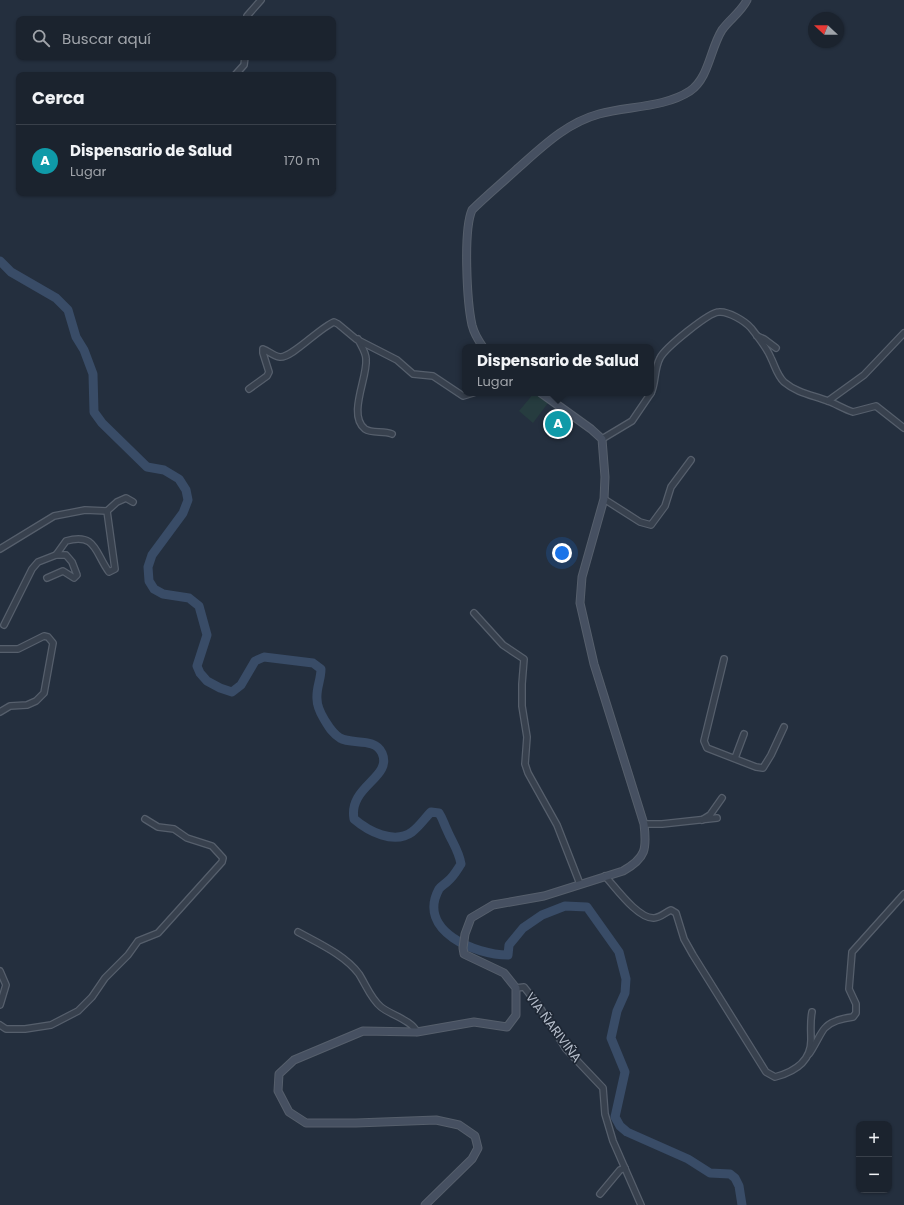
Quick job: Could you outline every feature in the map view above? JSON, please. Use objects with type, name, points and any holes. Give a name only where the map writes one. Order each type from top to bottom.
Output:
[{"type":"street","points":[[247,16],[261,0]]},
{"type":"street","points":[[481,344],[472,325],[468,291],[467,224],[472,210],[554,137],[579,121],[599,114],[666,100],[689,92],[697,85],[705,71],[722,30],[743,8],[747,0]]},
{"type":"street","points":[[238,72],[244,65],[245,60]]},
{"type":"street","points":[[654,375],[660,356],[667,349],[717,312],[723,312],[742,320],[750,326],[771,357],[776,371],[783,381],[800,392],[828,401],[853,412],[876,406],[904,428]]},
{"type":"street","points":[[249,389],[267,376],[269,372],[262,353],[263,349],[278,357],[287,356],[334,322],[358,340],[397,360],[413,374],[433,376],[462,395]]},
{"type":"street","points":[[828,401],[864,376],[904,333]]},
{"type":"street","points":[[757,336],[764,339],[776,348]]},
{"type":"street","points":[[358,340],[364,351],[366,360],[358,407],[361,424],[365,429],[371,431],[386,431],[392,434]]},
{"type":"street","points":[[425,1205],[472,1159],[478,1148],[475,1136],[459,1125],[436,1120],[356,1124],[306,1123],[289,1112],[278,1091],[279,1074],[294,1060],[363,1031],[417,1032],[474,1022],[507,1027],[516,1015],[516,988],[504,973],[464,954],[463,948],[471,918],[493,906],[544,896],[623,871],[640,859],[646,846],[644,824],[594,664],[580,603],[582,577],[604,499],[605,476],[602,439],[591,429],[545,396]]},
{"type":"street","points":[[602,439],[632,421],[649,396]]},
{"type":"street","points":[[604,499],[640,522],[651,525],[665,506],[671,487],[691,460]]},
{"type":"street","points":[[0,549],[54,516],[85,510],[107,511],[117,502],[126,498],[134,502]]},
{"type":"street","points":[[4,625],[32,569],[38,562],[56,554],[66,541],[83,538],[90,541],[102,563],[110,572],[115,569],[107,511]]},
{"type":"street","points":[[47,578],[63,571],[74,578],[77,575],[72,562],[66,555],[56,554]]},
{"type":"street","points":[[474,613],[503,645],[524,659],[522,706],[527,737],[525,764],[528,773],[556,825],[580,884]]},
{"type":"street","points":[[0,649],[18,649],[44,636],[48,637],[53,643],[44,693],[36,701],[28,704],[10,706],[0,712]]},
{"type":"street","points":[[724,659],[704,741],[707,748],[756,767],[763,768],[784,727]]},
{"type":"street","points":[[734,758],[744,734]]},
{"type":"street","points":[[702,820],[710,815],[722,798]]},
{"type":"street","points":[[644,824],[662,824],[717,818]]},
{"type":"street","points":[[0,1025],[6,1029],[24,1029],[51,1025],[78,1011],[92,997],[105,978],[128,955],[138,941],[158,933],[222,862],[223,858],[212,846],[187,838],[174,829],[158,827],[145,819]]},
{"type":"street","points":[[605,876],[637,911],[644,916],[657,918],[671,910],[676,913],[684,939],[690,951],[766,1072],[775,1077],[789,1073],[800,1066],[816,1045],[825,1027],[842,1019],[853,1017],[856,1013],[856,1004],[849,989],[852,952],[904,894]]},
{"type":"street","points":[[298,932],[338,955],[358,974],[368,991],[381,1007],[404,1021],[417,1032]]},
{"type":"street","points":[[0,971],[6,985],[0,1005]]},
{"type":"street","name":"VIA ÑARIVIÑA","points":[[516,988],[524,987],[540,1006],[566,1049],[603,1088],[605,1114],[625,1168],[641,1205]]},
{"type":"street","points":[[809,1054],[812,1012]]},
{"type":"street","points":[[600,1194],[620,1170],[625,1168]]},
{"type":"green space","points":[[532,396],[538,396],[548,403],[533,423],[519,411]]},
{"type":"waterway","points":[[0,261],[11,272],[56,298],[68,310],[76,337],[84,350],[93,374],[94,412],[102,423],[147,467],[164,470],[179,479],[186,490],[188,500],[183,513],[152,555],[148,567],[149,581],[154,589],[163,594],[189,598],[199,606],[207,635],[197,666],[200,673],[207,681],[232,692],[241,685],[255,661],[264,657],[313,663],[321,669],[317,691],[317,702],[318,707],[331,730],[337,736],[345,740],[369,743],[379,748],[384,762],[376,776],[357,798],[354,808],[354,819],[374,832],[389,837],[397,837],[405,836],[412,832],[431,812],[439,813],[442,817],[461,864],[452,877],[439,889],[434,904],[436,917],[442,928],[453,938],[480,951],[508,955],[509,945],[523,928],[542,915],[565,906],[587,907],[619,952],[626,979],[625,993],[617,1011],[611,1038],[625,1072],[615,1117],[620,1126],[627,1132],[688,1159],[710,1173],[730,1174],[735,1178],[739,1186],[742,1205]]},
{"type":"place","name":"Dispensario de Salud","points":[[558,424]]}]
